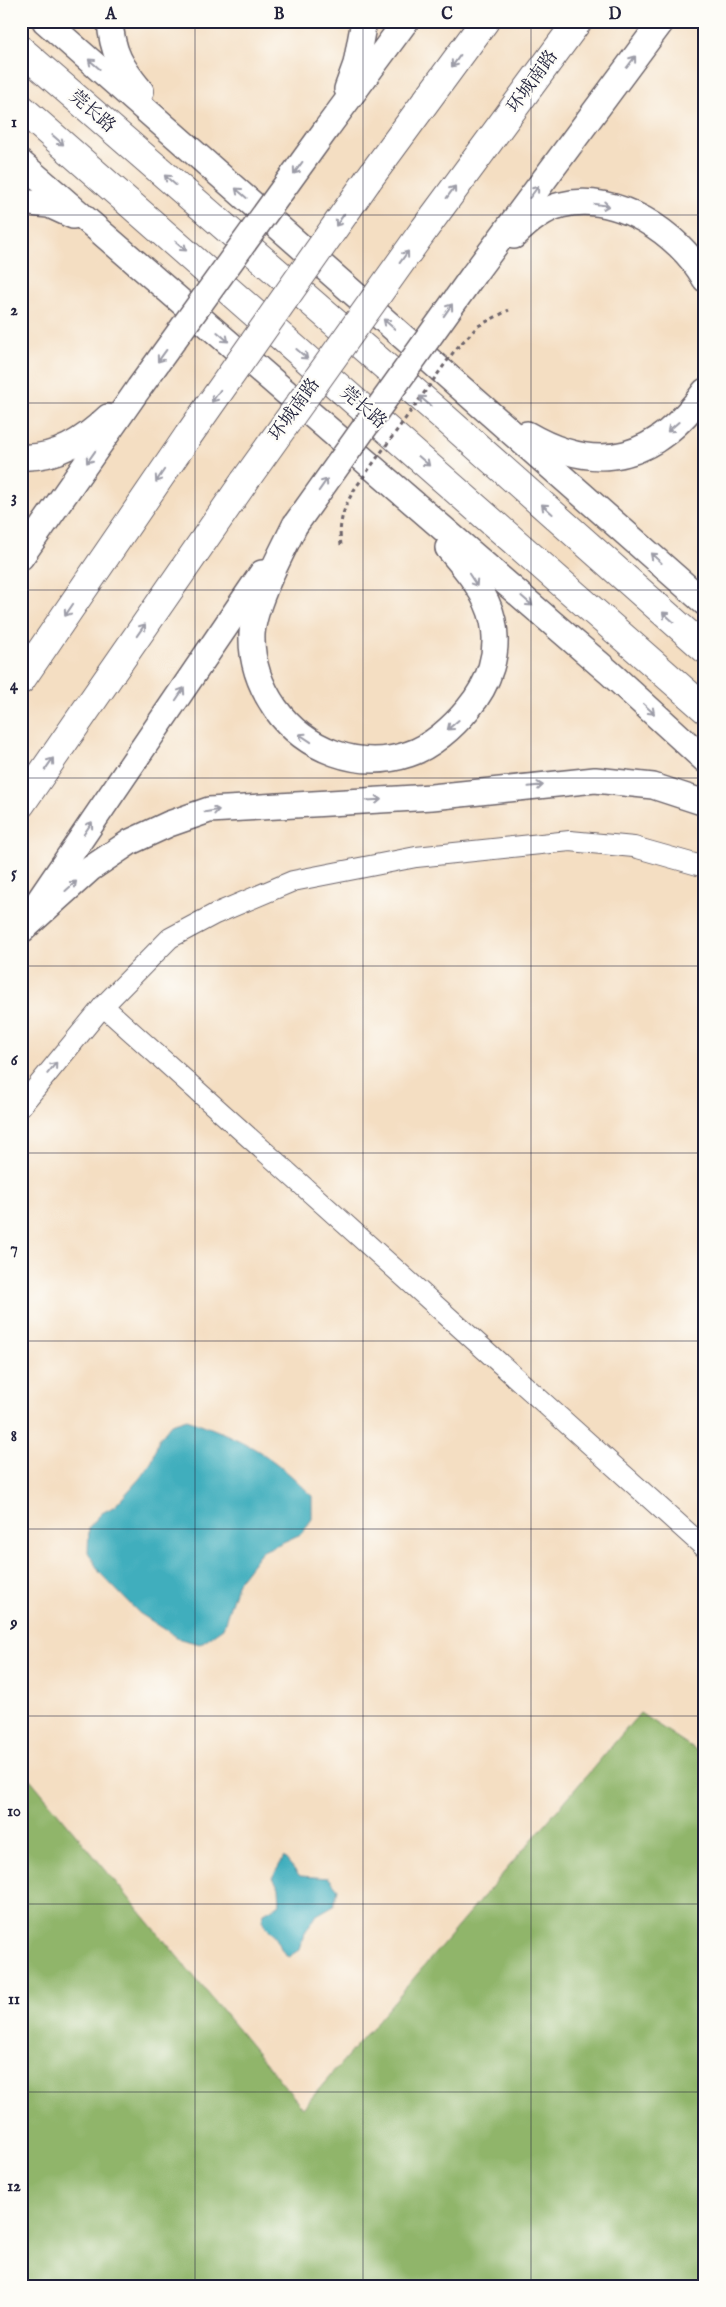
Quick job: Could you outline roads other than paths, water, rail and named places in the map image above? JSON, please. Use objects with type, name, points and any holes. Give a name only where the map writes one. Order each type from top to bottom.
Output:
[{"type":"highway","points":[[21,680],[188,436],[368,180],[485,21]]},
{"type":"highway","name":"环城南路","points":[[21,804],[244,482],[422,231],[578,21]]},
{"type":"highway","name":"莞长路","points":[[21,50],[446,419],[705,649]]},
{"type":"highway","name":"莞长路","points":[[21,108],[705,709]]},
{"type":"main road","points":[[45,21],[705,603]]},
{"type":"main road","points":[[110,21],[111,39],[118,58],[127,74],[184,143]]},
{"type":"main road","points":[[327,128],[348,88],[356,64],[364,21]]},
{"type":"main road","points":[[21,557],[139,388],[406,21]]},
{"type":"main road","points":[[21,926],[295,525],[474,274],[662,21]]},
{"type":"main road","points":[[21,163],[610,673],[705,760]]},
{"type":"main road","points":[[21,202],[49,205],[67,212],[106,237]]},
{"type":"main road","points":[[474,274],[525,225],[543,212],[562,204],[586,203],[612,206],[637,217],[662,232],[683,249],[705,279]]},
{"type":"main road","points":[[21,457],[54,453],[78,443],[139,388]]},
{"type":"main road","points":[[472,396],[518,428],[554,448],[592,456],[612,457],[630,454],[652,444],[690,412],[705,391]]},
{"type":"main road","points":[[295,525],[266,586],[252,632],[253,656],[258,677],[268,698],[284,721],[303,737],[326,751],[353,759],[382,760],[409,754],[432,742],[457,722],[476,699],[491,672],[496,644],[493,620],[482,593],[466,569],[398,489]]},
{"type":"main road","points":[[21,930],[90,869],[130,842],[169,824],[209,810],[432,797],[595,780],[653,786],[705,803]]},
{"type":"street","points":[[21,1106],[103,1006],[170,938],[215,914],[293,881],[416,857],[570,842],[634,847],[705,867]]},
{"type":"street","points":[[103,1006],[705,1548]]},
{"type":"water","points":[[187,1419],[224,1433],[255,1449],[283,1469],[312,1496],[312,1519],[301,1534],[261,1552],[238,1582],[223,1628],[200,1644],[180,1639],[139,1613],[100,1573],[88,1552],[89,1527],[102,1513],[115,1506],[140,1478],[152,1461],[159,1439],[171,1424]]},
{"type":"water","points":[[284,1857],[300,1876],[329,1878],[338,1889],[334,1905],[315,1916],[304,1934],[299,1950],[288,1957],[262,1920],[264,1913],[280,1904],[279,1887],[272,1878]]}]
